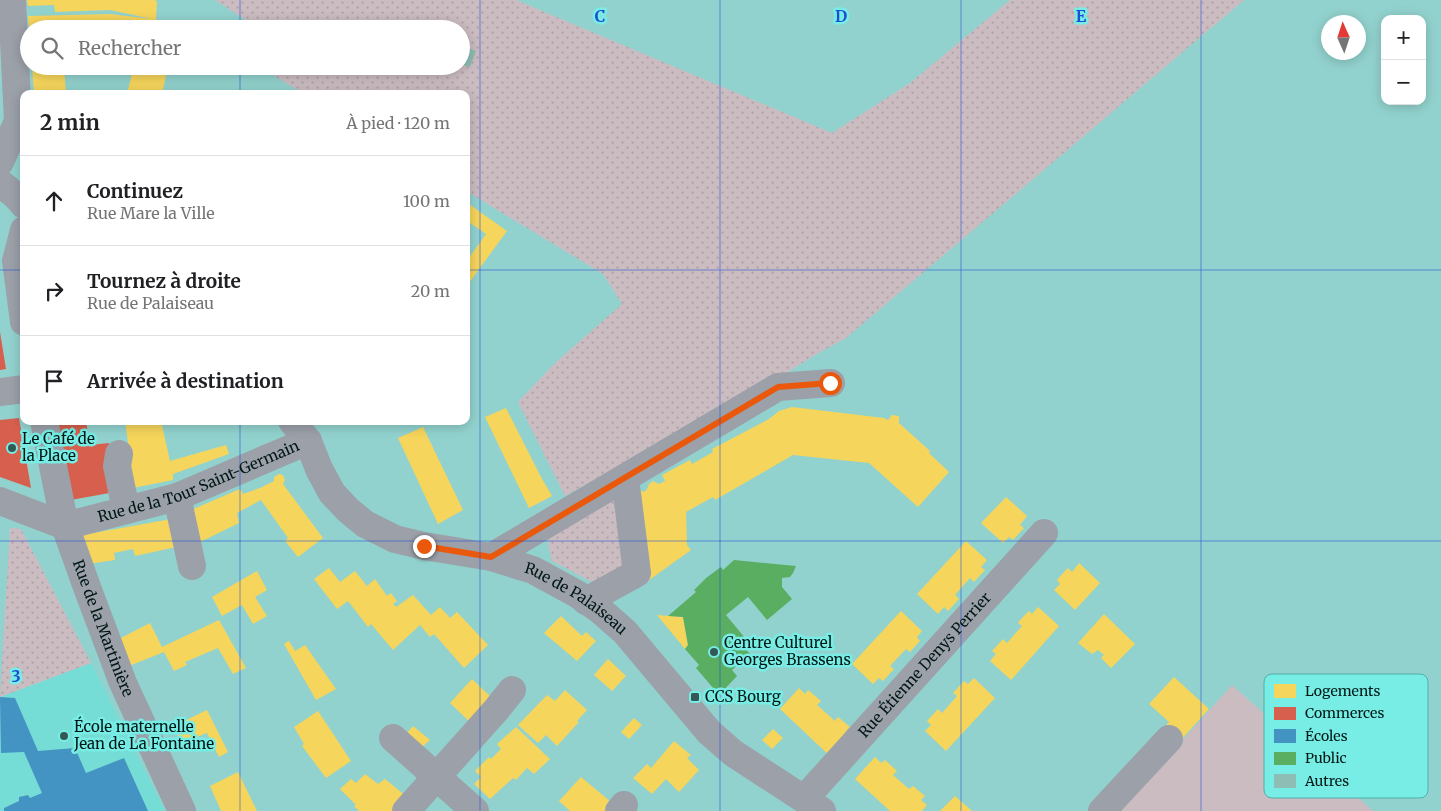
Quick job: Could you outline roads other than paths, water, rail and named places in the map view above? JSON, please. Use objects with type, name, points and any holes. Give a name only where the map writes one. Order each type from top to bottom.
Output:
[{"type":"street","points":[[0,162],[18,121],[12,0]]},
{"type":"street","points":[[0,183],[20,201]]},
{"type":"street","points":[[20,246],[16,261],[20,292]]},
{"type":"street","points":[[491,557],[778,387],[830,383]]},
{"type":"street","points":[[0,392],[20,390]]},
{"type":"street","name":"Rue de la Martinière","points":[[45,425],[65,526],[123,683],[182,811]]},
{"type":"street","name":"Rue de la Tour Saint-Germain","points":[[65,526],[177,497],[300,431]]},
{"type":"street","name":"Rue de Palaiseau","points":[[300,431],[318,469],[332,492],[348,510],[365,524],[396,539],[424,546],[491,557],[533,570],[555,581],[586,601],[625,632],[709,732],[733,753],[813,805]]},
{"type":"street","points":[[119,454],[117,466],[126,510]]},
{"type":"street","points":[[586,601],[637,573],[625,478]]},
{"type":"street","points":[[177,497],[192,566]]},
{"type":"street","points":[[0,501],[65,526]]},
{"type":"street","name":"Rue Étienne Denys Perrier","points":[[813,805],[1044,533]]},
{"type":"street","points":[[406,811],[512,690]]},
{"type":"street","points":[[394,738],[475,811]]},
{"type":"street","points":[[1102,811],[1169,739]]},
{"type":"place","name":"Le Café de la Place","points":[[12,448]]},
{"type":"place","name":"Centre Culturel Georges Brassens","points":[[714,652]]},
{"type":"place","name":"CCS Bourg","points":[[695,697]]},
{"type":"place","name":"École maternelle Jean de La Fontaine","points":[[64,736]]}]
